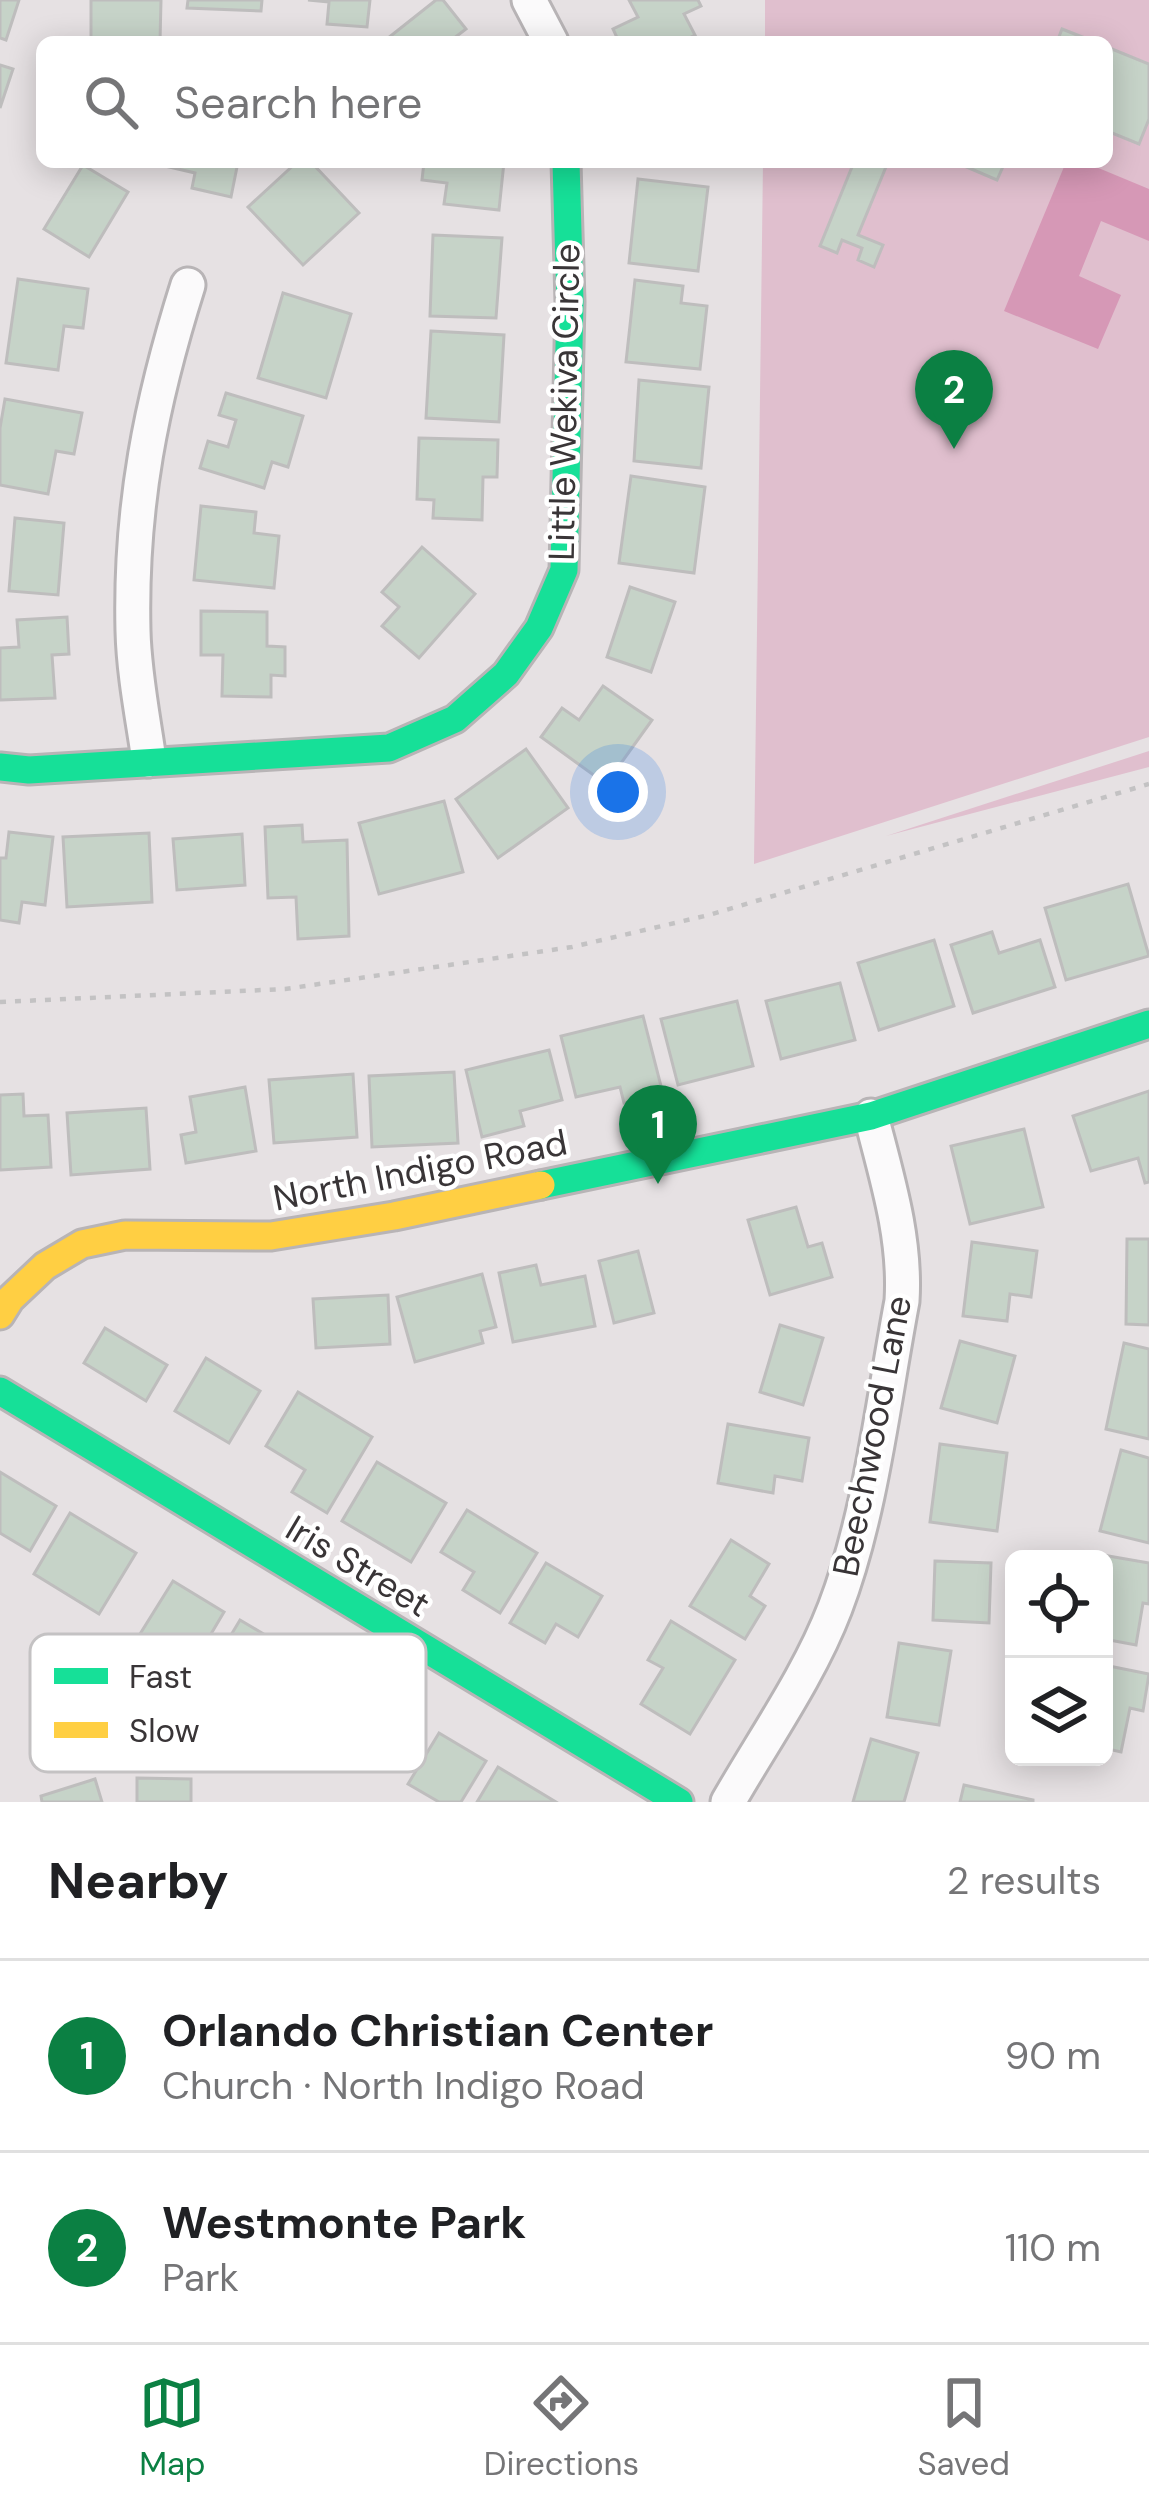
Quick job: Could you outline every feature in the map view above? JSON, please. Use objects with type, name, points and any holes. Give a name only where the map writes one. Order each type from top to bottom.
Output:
[{"type":"street","points":[[529,0],[548,36]]},
{"type":"street","name":"Little Wekiva Circle","points":[[0,766],[29,770],[389,748],[455,718],[506,674],[539,628],[564,570],[570,302],[566,168]]},
{"type":"street","points":[[149,760],[133,635],[135,521],[160,374],[188,285]]},
{"type":"street","name":"North Indigo Road","points":[[0,1315],[44,1266],[82,1244],[125,1235],[271,1236],[394,1216],[871,1117],[1149,1024]]},
{"type":"street","name":"Beechwood Lane","points":[[728,1802],[835,1610],[856,1542],[902,1301],[904,1266],[871,1117]]},
{"type":"street","name":"Iris Street","points":[[0,1391],[401,1634]]},
{"type":"street","name":"Iris Street","points":[[426,1649],[679,1802]]},
{"type":"path","points":[[0,1002],[285,989],[572,947],[709,915],[1149,784]]},
{"type":"shaded area","points":[[765,0],[1149,0],[1149,737],[754,864],[763,168],[1113,168],[1113,36],[765,36]]},
{"type":"shaded area","points":[[1064,168],[1098,168],[1149,189],[1149,241],[1101,221],[1079,276],[1121,295],[1098,349],[1004,311]]},
{"type":"shaded area","points":[[1149,751],[1149,767],[886,836]]},
{"type":"building","points":[[0,0],[19,0],[6,40],[0,38]]},
{"type":"building","points":[[91,0],[161,0],[160,36],[91,36]]},
{"type":"building","points":[[188,0],[262,0],[261,11],[187,8]]},
{"type":"building","points":[[308,0],[370,0],[367,27],[327,24],[329,2]]},
{"type":"building","points":[[436,0],[443,0],[466,29],[457,36],[391,36]]},
{"type":"building","points":[[629,0],[698,0],[701,6],[684,14],[693,36],[616,36],[613,29],[638,17]]},
{"type":"building","points":[[1113,49],[1149,64],[1149,119],[1139,144],[1113,133]]},
{"type":"building","points":[[0,65],[13,69],[0,108]]},
{"type":"building","points":[[81,168],[128,192],[89,257],[44,229]]},
{"type":"building","points":[[174,168],[237,168],[231,197],[192,188],[195,173]]},
{"type":"building","points":[[290,168],[317,168],[359,213],[303,265],[248,207]]},
{"type":"building","points":[[423,168],[503,168],[499,210],[444,204],[447,183],[422,180]]},
{"type":"building","points":[[852,168],[886,168],[858,235],[883,245],[874,267],[858,260],[862,248],[842,240],[837,253],[820,246]]},
{"type":"building","points":[[969,168],[1002,168],[997,180]]},
{"type":"building","points":[[638,179],[708,187],[698,271],[629,263]]},
{"type":"building","points":[[433,235],[502,238],[496,318],[430,316]]},
{"type":"building","points":[[18,279],[88,289],[83,328],[64,326],[58,370],[6,363]]},
{"type":"building","points":[[635,280],[683,286],[681,303],[707,306],[700,369],[626,362]]},
{"type":"building","points":[[283,293],[351,314],[326,398],[258,378]]},
{"type":"building","points":[[431,331],[504,335],[499,422],[426,418]]},
{"type":"building","points":[[639,380],[709,387],[701,468],[634,461]]},
{"type":"building","points":[[226,393],[303,416],[288,467],[272,462],[264,488],[200,468],[208,441],[228,447],[236,420],[219,415]]},
{"type":"building","points":[[5,399],[82,413],[74,454],[56,451],[48,494],[0,485]]},
{"type":"building","points":[[419,438],[498,440],[497,477],[483,477],[482,520],[433,518],[434,500],[417,499]]},
{"type":"building","points":[[631,476],[705,487],[694,573],[619,563]]},
{"type":"building","points":[[201,506],[256,512],[254,533],[279,536],[274,588],[194,580]]},
{"type":"building","points":[[15,518],[64,523],[58,595],[9,591]]},
{"type":"building","points":[[422,547],[475,594],[419,658],[382,626],[399,607],[382,592]]},
{"type":"building","points":[[630,587],[675,602],[651,672],[607,657]]},
{"type":"building","points":[[201,611],[267,612],[267,646],[285,647],[285,676],[271,675],[271,697],[222,696],[223,655],[201,655]]},
{"type":"building","points":[[67,617],[69,654],[52,655],[55,698],[0,700],[0,648],[19,647],[17,620]]},
{"type":"building","points":[[603,686],[652,720],[606,784],[541,737],[562,708],[579,720]]},
{"type":"building","points":[[526,749],[568,808],[498,858],[456,799]]},
{"type":"building","points":[[444,801],[463,872],[379,894],[359,823]]},
{"type":"building","points":[[302,825],[303,842],[347,840],[349,936],[298,939],[296,897],[268,898],[265,827]]},
{"type":"building","points":[[9,832],[53,837],[45,905],[22,902],[19,923],[0,920],[0,858],[6,858]]},
{"type":"building","points":[[149,833],[152,902],[67,907],[63,837]]},
{"type":"building","points":[[242,834],[245,885],[177,890],[173,839]]},
{"type":"building","points":[[1128,884],[1149,956],[1066,980],[1045,908]]},
{"type":"building","points":[[992,932],[999,953],[1040,940],[1055,987],[973,1013],[951,945]]},
{"type":"building","points":[[934,940],[954,1006],[879,1030],[858,963]]},
{"type":"building","points":[[840,983],[855,1040],[781,1059],[766,1001]]},
{"type":"building","points":[[737,1001],[753,1066],[678,1085],[661,1019]]},
{"type":"building","points":[[643,1016],[663,1094],[624,1103],[620,1087],[576,1097],[561,1036]]},
{"type":"building","points":[[549,1050],[562,1100],[520,1111],[524,1126],[482,1137],[466,1070]]},
{"type":"building","points":[[454,1072],[458,1143],[372,1147],[369,1076]]},
{"type":"building","points":[[353,1074],[357,1137],[274,1143],[269,1080]]},
{"type":"building","points":[[245,1087],[256,1151],[186,1163],[181,1135],[196,1132],[190,1097]]},
{"type":"building","points":[[1149,1091],[1149,1182],[1145,1183],[1138,1158],[1091,1171],[1073,1116]]},
{"type":"building","points":[[23,1094],[24,1116],[48,1115],[51,1167],[0,1170],[0,1095]]},
{"type":"building","points":[[146,1108],[150,1169],[71,1175],[67,1113]]},
{"type":"building","points":[[1024,1129],[1043,1207],[970,1224],[951,1146]]},
{"type":"building","points":[[796,1207],[808,1247],[822,1243],[832,1277],[770,1295],[748,1220]]},
{"type":"building","points":[[1127,1239],[1149,1239],[1149,1325],[1126,1324]]},
{"type":"building","points":[[972,1242],[1037,1251],[1031,1297],[1010,1294],[1007,1321],[963,1316]]},
{"type":"building","points":[[638,1251],[654,1313],[614,1323],[599,1261]]},
{"type":"building","points":[[536,1265],[541,1285],[585,1276],[595,1326],[513,1342],[499,1273]]},
{"type":"building","points":[[482,1274],[496,1327],[480,1331],[483,1343],[415,1362],[397,1297]]},
{"type":"building","points":[[388,1295],[390,1344],[316,1348],[313,1299]]},
{"type":"building","points":[[780,1325],[823,1338],[803,1405],[760,1392]]},
{"type":"building","points":[[105,1328],[167,1365],[146,1401],[84,1363]]},
{"type":"building","points":[[960,1341],[1015,1356],[997,1423],[941,1408]]},
{"type":"building","points":[[1124,1343],[1149,1349],[1149,1439],[1106,1429]]},
{"type":"building","points":[[206,1358],[260,1391],[229,1443],[175,1411]]},
{"type":"building","points":[[298,1392],[372,1437],[327,1513],[292,1492],[305,1470],[266,1446]]},
{"type":"building","points":[[728,1424],[809,1438],[802,1481],[775,1476],[773,1493],[718,1483]]},
{"type":"building","points":[[940,1444],[1007,1453],[997,1531],[930,1522]]},
{"type":"building","points":[[1121,1450],[1149,1458],[1149,1543],[1100,1531]]},
{"type":"building","points":[[377,1462],[446,1503],[411,1562],[342,1521]]},
{"type":"building","points":[[0,1472],[56,1506],[30,1551],[0,1533]]},
{"type":"building","points":[[467,1510],[537,1553],[500,1613],[463,1590],[474,1572],[441,1552]]},
{"type":"building","points":[[70,1513],[136,1553],[99,1614],[34,1574]]},
{"type":"building","points":[[731,1540],[769,1564],[750,1596],[765,1606],[745,1639],[690,1606]]},
{"type":"building","points":[[1113,1557],[1149,1563],[1149,1604],[1143,1603],[1136,1645],[1113,1641]]},
{"type":"building","points":[[935,1561],[991,1563],[989,1623],[933,1620]]},
{"type":"building","points":[[546,1563],[602,1596],[578,1637],[556,1624],[545,1643],[510,1623]]},
{"type":"building","points":[[173,1581],[224,1612],[211,1634],[140,1634]]},
{"type":"building","points":[[240,1620],[264,1634],[232,1634]]},
{"type":"building","points":[[671,1621],[735,1660],[690,1734],[641,1704],[663,1668],[648,1660]]},
{"type":"building","points":[[899,1643],[951,1651],[939,1725],[887,1717]]},
{"type":"building","points":[[1113,1667],[1149,1674],[1143,1711],[1130,1708],[1121,1752],[1113,1750]]},
{"type":"building","points":[[439,1733],[486,1761],[461,1802],[439,1802],[408,1784],[415,1772],[426,1772],[426,1754]]},
{"type":"building","points":[[871,1739],[918,1753],[904,1802],[853,1802]]},
{"type":"building","points":[[498,1767],[556,1802],[477,1802]]},
{"type":"building","points":[[137,1778],[191,1779],[191,1802],[137,1802]]},
{"type":"building","points":[[95,1779],[102,1802],[42,1802],[41,1796]]},
{"type":"building","points":[[964,1785],[1033,1800],[1033,1802],[960,1802]]},
{"type":"traffic: fast","points":[[0,767],[29,770],[389,748],[455,719],[506,674],[539,628],[564,570],[570,302],[566,168]]},
{"type":"traffic: fast","points":[[541,1185],[871,1116],[1149,1024]]},
{"type":"traffic: fast","points":[[0,1391],[401,1634]]},
{"type":"traffic: fast","points":[[426,1649],[679,1802]]},
{"type":"traffic: slow","points":[[0,1315],[45,1266],[82,1244],[125,1235],[271,1236],[541,1185]]},
{"type":"place","name":"Westmonte Park","points":[[954,449]]},
{"type":"place","name":"Orlando Christian Center","points":[[658,1184]]}]
